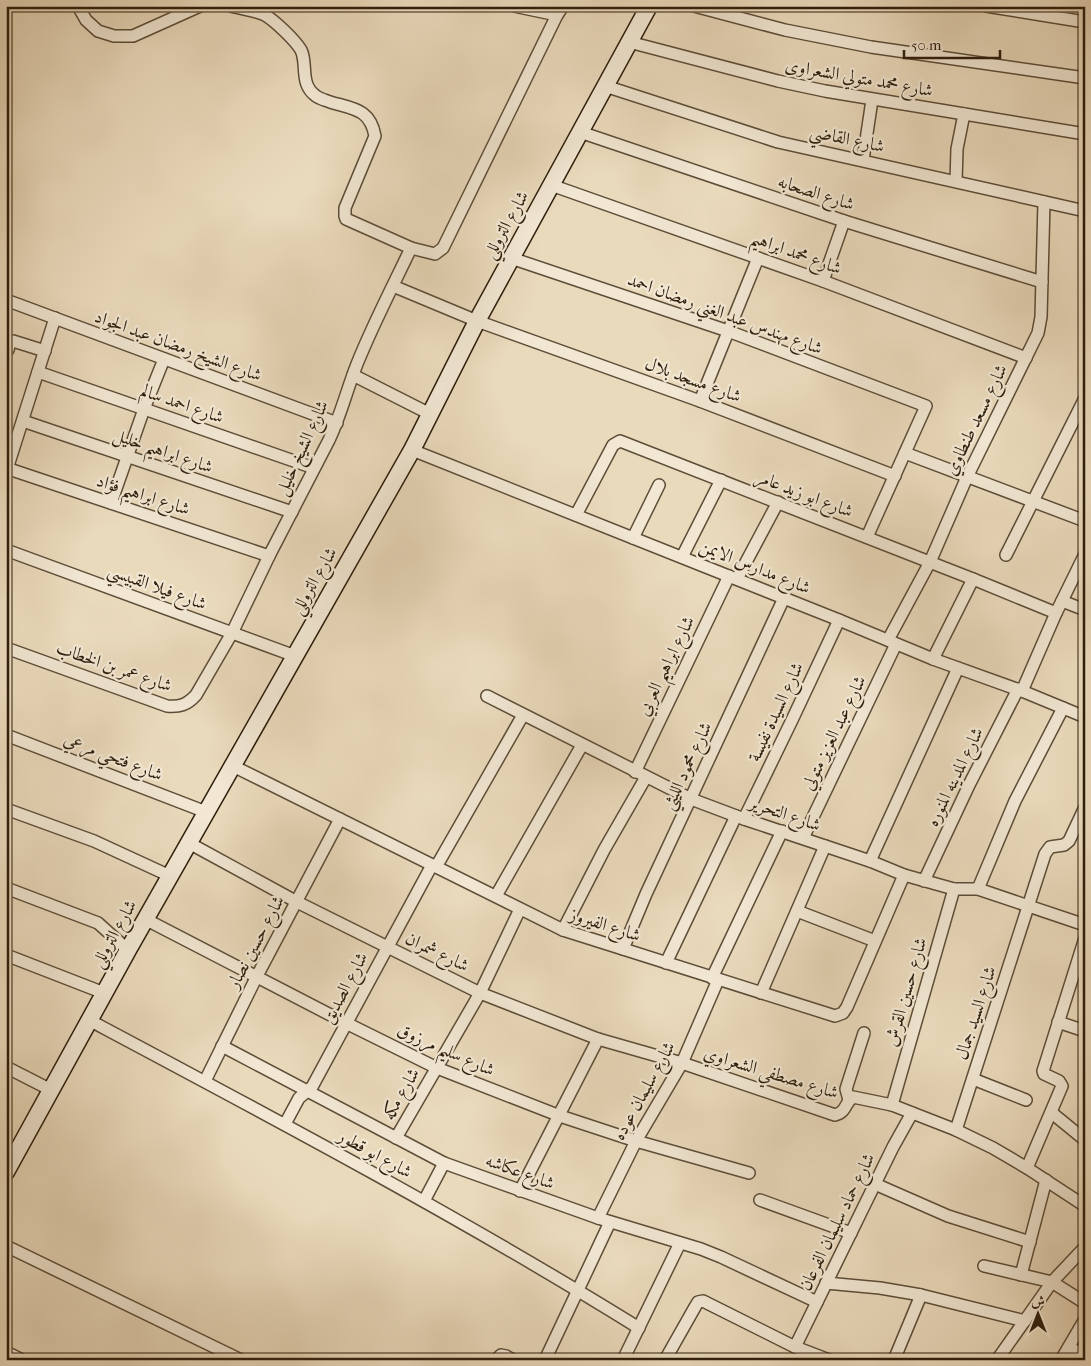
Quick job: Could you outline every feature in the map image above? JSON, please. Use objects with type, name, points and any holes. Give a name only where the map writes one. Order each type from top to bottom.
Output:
[{"type":"street","points":[[78,6],[86,20],[98,31],[114,36],[132,36],[194,8]]},
{"type":"street","points":[[231,6],[264,15],[285,32],[301,51],[309,90],[317,98],[354,109],[368,117],[373,125],[375,136],[345,208],[345,216],[350,221],[411,248],[435,254],[443,248],[560,11],[514,6]]},
{"type":"street","name":"شارع التروللي","points":[[6,1172],[145,919],[412,450],[477,321],[649,6]]},
{"type":"street","points":[[694,6],[785,30],[862,46],[1085,78]]},
{"type":"street","points":[[986,6],[1085,22]]},
{"type":"street","name":"شارع محمد متولي الشعراوى","points":[[630,42],[778,81],[872,100],[1085,134]]},
{"type":"street","name":"شارع القاضي","points":[[605,86],[778,142],[1085,211]]},
{"type":"street","points":[[863,160],[872,100]]},
{"type":"street","points":[[956,181],[958,149],[964,114]]},
{"type":"street","name":"شارع الصحابه","points":[[580,132],[844,221],[1042,282]]},
{"type":"street","name":"شارع محمد ابراهيم","points":[[552,185],[823,281],[1026,358]]},
{"type":"street","name":"شارع مسعد طنطاوي","points":[[892,642],[967,477],[1026,358],[1040,325],[1044,202]]},
{"type":"street","points":[[823,281],[844,221]]},
{"type":"street","name":"شارع الشيخ خليل","points":[[232,633],[337,423],[353,375],[411,248]]},
{"type":"street","name":"شارع مهندس عبد الغني رمضان احمد","points":[[512,258],[728,331],[926,406],[905,454]]},
{"type":"street","points":[[700,401],[758,258]]},
{"type":"street","name":"شارع مسجد بلال","points":[[393,286],[477,321],[700,401],[895,476]]},
{"type":"street","name":"شارع الشيخ رمضان عبد الجواد","points":[[6,300],[337,423]]},
{"type":"street","points":[[7,469],[55,318]]},
{"type":"street","points":[[8,350],[10,342],[13,341],[45,350]]},
{"type":"street","points":[[111,503],[164,359]]},
{"type":"street","name":"شارع احمد سالم","points":[[38,372],[314,468]]},
{"type":"street","points":[[353,375],[430,414]]},
{"type":"street","points":[[1006,555],[1085,398]]},
{"type":"street","name":"شارع ابراهيم خليل","points":[[23,422],[292,512]]},
{"type":"street","name":"شارع ابو زيد عامر","points":[[576,515],[613,445],[620,441],[1056,613]]},
{"type":"street","name":"شارع مدارس الايمن","points":[[412,450],[933,659],[1020,690],[1085,717]]},
{"type":"street","points":[[867,537],[905,454],[1085,521]]},
{"type":"street","name":"شارع ابراهيم فؤاد","points":[[7,469],[269,556]]},
{"type":"street","points":[[682,557],[721,480]]},
{"type":"street","points":[[633,538],[659,485]]},
{"type":"street","name":"شارع ابراهيم العربي","points":[[563,930],[604,850],[733,578],[778,502]]},
{"type":"street","name":"شارع فيلا القبيسي","points":[[6,550],[295,656]]},
{"type":"street","name":"شارع المدينه المنوره","points":[[924,881],[970,785],[1020,690],[1085,554]]},
{"type":"street","points":[[933,659],[973,579]]},
{"type":"street","name":"شارع محمود الليثي","points":[[623,949],[646,894],[784,598]]},
{"type":"street","points":[[1062,601],[1085,610]]},
{"type":"street","name":"شارع السيدة نفيسة","points":[[666,963],[740,817],[792,720],[839,620]]},
{"type":"street","name":"شارع عمر بن الخطاب","points":[[6,648],[167,706],[178,707],[188,703],[196,695],[232,633]]},
{"type":"street","name":"شارع عبد العزيز متولي","points":[[803,838],[892,642]]},
{"type":"street","points":[[870,861],[958,668]]},
{"type":"street","name":"شارع التحرير","points":[[488,696],[691,799],[870,861],[904,875],[954,888],[978,889],[1085,925]]},
{"type":"street","points":[[978,889],[1015,801],[1063,708]]},
{"type":"street","name":"شارع الصديق","points":[[285,1124],[299,1098],[312,1087],[387,947],[524,715]]},
{"type":"street","name":"شارع فتحي مرعي","points":[[6,735],[206,812]]},
{"type":"street","points":[[496,896],[582,745]]},
{"type":"street","name":"شارع الفيروز","points":[[233,766],[563,930],[828,1015],[835,1016],[843,1013],[847,1007],[904,875]]},
{"type":"street","name":"شارع السيد جمال","points":[[956,1130],[1046,850],[1053,846],[1064,845],[1069,841],[1085,807]]},
{"type":"street","points":[[6,810],[94,840],[170,876]]},
{"type":"street","name":"شارع حسين نصار","points":[[205,1081],[257,976],[340,819]]},
{"type":"street","name":"شارع سليمان عوده","points":[[598,1218],[636,1141],[682,1063],[715,979],[782,831]]},
{"type":"street","name":"شارع شمران","points":[[189,843],[297,902],[480,992],[598,1039],[682,1063]]},
{"type":"street","points":[[761,993],[825,846]]},
{"type":"street","points":[[6,888],[98,923],[128,950]]},
{"type":"street","name":"شارع حسين القرش","points":[[892,1105],[954,888]]},
{"type":"street","name":"شارع مكه","points":[[396,1138],[480,992],[520,909]]},
{"type":"street","points":[[796,911],[876,941]]},
{"type":"street","name":"شارع سليم مرزوق","points":[[145,919],[437,1068],[560,1116],[636,1141],[749,1173]]},
{"type":"street","points":[[1027,1168],[1062,1086],[1059,1081],[1044,1074],[1043,1071],[1085,938]]},
{"type":"street","points":[[6,955],[104,993]]},
{"type":"street","name":"شارع ابو قطور","points":[[89,1020],[285,1124],[424,1201],[578,1290],[639,1328]]},
{"type":"street","points":[[1058,1022],[1085,1030]]},
{"type":"street","points":[[849,1100],[846,1089],[864,1033]]},
{"type":"street","points":[[520,1191],[598,1039]]},
{"type":"street","name":"شارع عكاشه","points":[[222,1046],[444,1163],[598,1218],[720,1256],[817,1302]]},
{"type":"street","name":"شارع مصطفي الشعراوي","points":[[682,1063],[835,1115],[841,1114],[849,1100],[853,1097],[892,1105],[956,1130],[992,1148],[1027,1168],[1085,1206]]},
{"type":"street","points":[[6,1067],[51,1090]]},
{"type":"street","points":[[973,1079],[1026,1100]]},
{"type":"street","name":"شارع حماد سليمان الفرعان","points":[[795,1347],[874,1184],[912,1113]]},
{"type":"street","points":[[1052,1113],[1083,1133]]},
{"type":"street","points":[[424,1201],[444,1163]]},
{"type":"street","points":[[1021,1275],[1046,1180]]},
{"type":"street","points":[[874,1184],[948,1216],[1030,1242]]},
{"type":"street","points":[[760,1200],[850,1233]]},
{"type":"street","points":[[545,1360],[610,1222]]},
{"type":"street","points":[[623,1360],[680,1243]]},
{"type":"street","points":[[6,1246],[241,1360]]},
{"type":"street","points":[[997,1360],[1052,1282],[1078,1252],[1085,1247]]},
{"type":"street","points":[[984,1266],[1052,1282],[1085,1303]]},
{"type":"street","points":[[826,1283],[880,1288],[921,1295],[1025,1321]]},
{"type":"street","points":[[894,1360],[921,1295]]},
{"type":"street","points":[[666,1360],[698,1302],[703,1301],[795,1347],[828,1360]]},
{"type":"street","points":[[1061,1360],[1085,1319]]},
{"type":"street","points":[[1069,1347],[1085,1356]]},
{"type":"street","points":[[6,1352],[19,1359]]},
{"type":"street","points":[[496,1360],[502,1355],[512,1360]]}]
